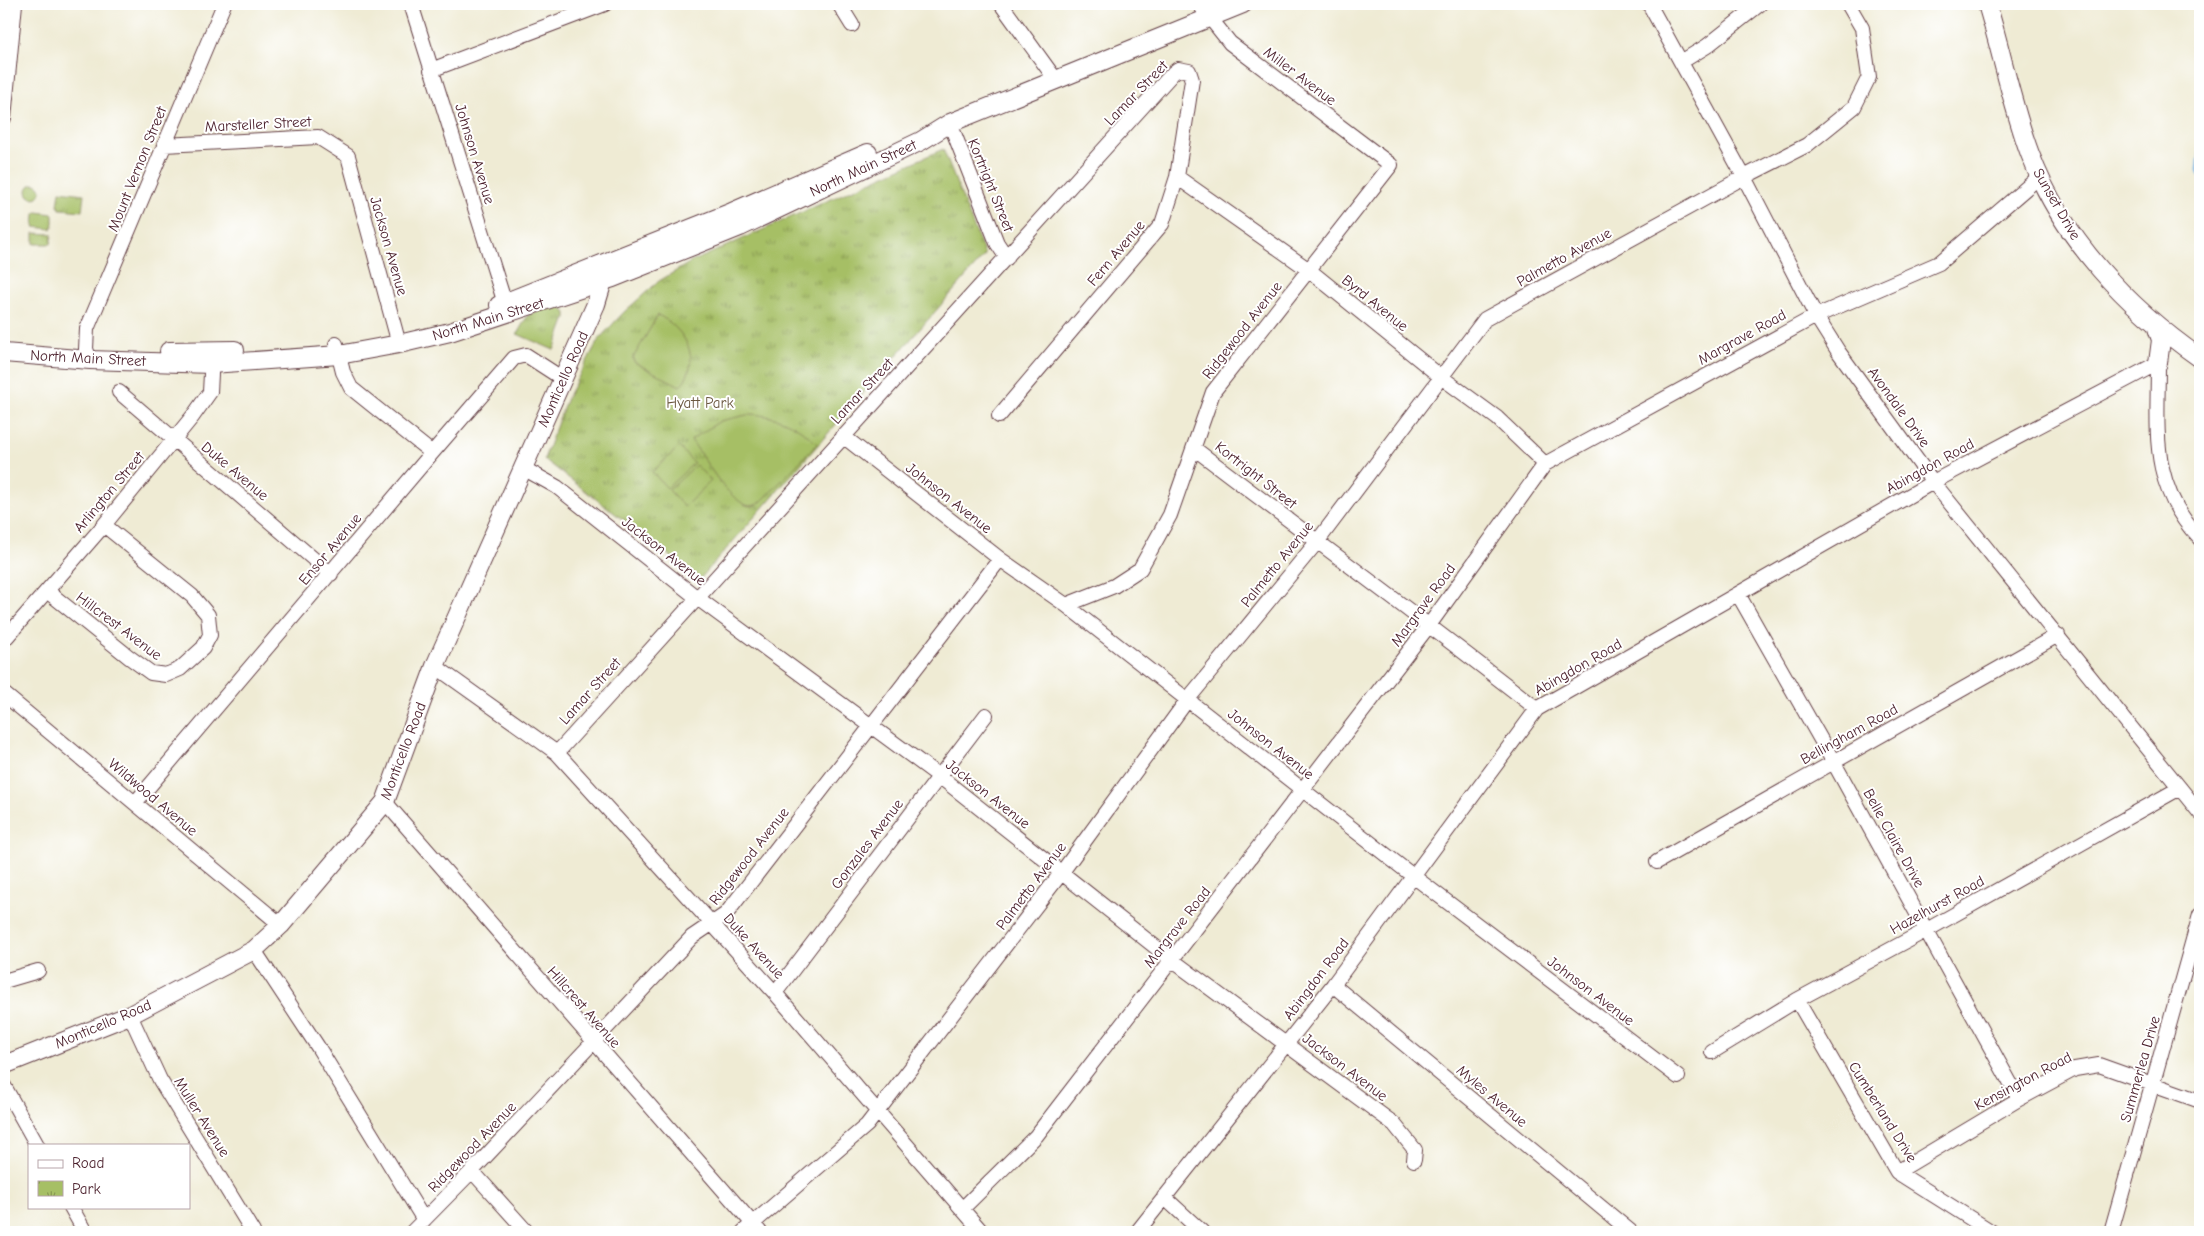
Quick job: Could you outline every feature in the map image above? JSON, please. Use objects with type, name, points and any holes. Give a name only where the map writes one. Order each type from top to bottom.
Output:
[{"type":"main road","name":"North Main Street","points":[[4,353],[212,358],[337,349],[450,332],[506,308],[740,226],[921,141],[944,126],[1056,80],[1204,10],[1243,4]]},
{"type":"main road","name":"Sunset Drive","points":[[1987,4],[2024,134],[2039,177],[2081,246],[2124,296],[2156,325],[2196,355]]},
{"type":"main road","name":"Monticello Road","points":[[4,1065],[130,1015],[254,950],[281,925],[385,802],[435,666],[596,304],[602,273]]},
{"type":"main road","points":[[2156,325],[2161,340],[2158,363]]},
{"type":"main road","name":"North Main Street","points":[[4,342],[88,354]]},
{"type":"main road","points":[[2158,363],[2174,354],[2196,355]]},
{"type":"street","points":[[4,118],[15,4]]},
{"type":"street","name":"Mount Vernon Street","points":[[88,354],[87,329],[130,231],[224,4]]},
{"type":"street","name":"Johnson Avenue","points":[[411,4],[506,308]]},
{"type":"street","points":[[431,70],[605,4]]},
{"type":"street","points":[[839,4],[852,25]]},
{"type":"street","points":[[1000,4],[1056,80]]},
{"type":"street","name":"Avondale Drive","points":[[1649,4],[1744,177],[1816,316],[1838,351],[1933,482],[2200,813]]},
{"type":"street","points":[[1681,62],[1707,46],[1760,4]]},
{"type":"street","name":"Palmetto Avenue","points":[[752,1230],[867,1125],[1062,872],[1188,699],[1317,542],[1485,319],[1744,177],[1807,145],[1854,107],[1869,77],[1862,28],[1848,4]]},
{"type":"street","name":"Miller Avenue","points":[[1204,10],[1230,42],[1391,165]]},
{"type":"street","name":"Lamar Street","points":[[557,753],[696,597],[1007,258],[1173,73],[1178,69],[1189,70],[1192,80]]},
{"type":"street","name":"Fern Avenue","points":[[999,416],[1162,224],[1178,177],[1192,80]]},
{"type":"street","name":"Kortright Street","points":[[944,126],[997,243],[1007,258]]},
{"type":"street","name":"Marsteller Street","points":[[164,145],[318,137],[348,156]]},
{"type":"street","name":"Jackson Avenue","points":[[348,156],[398,340]]},
{"type":"street","name":"Ridgewood Avenue","points":[[1066,605],[1114,586],[1140,569],[1170,515],[1213,392],[1391,165]]},
{"type":"street","name":"Byrd Avenue","points":[[1178,177],[1309,270],[1441,377],[1497,418],[1545,464]]},
{"type":"street","name":"Margrave Road","points":[[962,1209],[1036,1136],[1430,624],[1545,464],[1816,316],[1939,263],[2039,177]]},
{"type":"street","points":[[337,349],[343,372],[351,388],[432,453]]},
{"type":"street","name":"Ensor Avenue","points":[[135,804],[514,358],[526,355],[563,379]]},
{"type":"street","name":"Arlington Street","points":[[4,640],[104,525],[210,392],[212,358]]},
{"type":"street","points":[[2158,363],[2156,425],[2163,473],[2171,497],[2188,526],[2200,539]]},
{"type":"street","name":"Abingdon Road","points":[[1137,1232],[1287,1044],[1537,709],[1933,482],[2158,363]]},
{"type":"street","name":"Duke Avenue","points":[[119,392],[331,574]]},
{"type":"street","name":"Johnson Avenue","points":[[843,436],[1000,559],[1066,605],[1413,876],[1678,1078]]},
{"type":"street","name":"Kortright Street","points":[[1195,448],[1317,542],[1430,624],[1537,709]]},
{"type":"street","name":"Jackson Avenue","points":[[523,468],[557,487],[696,597],[939,776],[1172,960],[1394,1124],[1414,1150],[1414,1160]]},
{"type":"street","name":"Hillcrest Avenue","points":[[47,591],[129,657],[152,673],[166,675],[180,669],[203,648],[210,635],[208,615],[192,596],[104,525]]},
{"type":"street","name":"Ridgewood Avenue","points":[[412,1232],[472,1171],[692,937],[726,914],[1000,559]]},
{"type":"street","name":"Belle Claire Drive","points":[[1738,594],[1833,761],[2019,1099]]},
{"type":"street","name":"Bellingham Road","points":[[1657,862],[2058,635]]},
{"type":"street","name":"Duke Avenue","points":[[435,666],[557,753],[775,993],[982,1232]]},
{"type":"street","name":"Wildwood Avenue","points":[[4,694],[281,925]]},
{"type":"street","name":"Gonzales Avenue","points":[[775,993],[986,715]]},
{"type":"street","name":"Hazelhurst Road","points":[[1712,1052],[1797,1000],[1925,931],[2180,788]]},
{"type":"street","name":"Hillcrest Avenue","points":[[385,802],[593,1042],[752,1230]]},
{"type":"street","name":"Summerlea Drive","points":[[2110,1232],[2200,915]]},
{"type":"street","points":[[254,950],[318,1047],[424,1220]]},
{"type":"street","points":[[4,981],[38,971]]},
{"type":"street","name":"Myles Avenue","points":[[1332,985],[1631,1232]]},
{"type":"street","name":"Cumberland Drive","points":[[1797,1000],[1897,1172],[1992,1232]]},
{"type":"street","name":"Muller Avenue","points":[[130,1015],[160,1080],[253,1232]]},
{"type":"street","name":"Kensington Road","points":[[1897,1172],[2019,1099],[2075,1069],[2099,1065],[2200,1101]]},
{"type":"street","points":[[4,1086],[36,1144]]},
{"type":"street","points":[[472,1171],[527,1232]]},
{"type":"street","points":[[1164,1197],[1202,1232]]},
{"type":"street","points":[[72,1208],[85,1232]]},
{"type":"green space","name":"Hyatt Park","points":[[943,149],[985,255],[700,579],[544,459],[567,398],[599,339],[624,312],[659,281],[691,262]]},
{"type":"green space","points":[[34,184],[39,186],[41,191],[39,196],[34,198],[29,196],[27,191],[29,186]]},
{"type":"green space","points":[[60,191],[84,194],[82,211],[60,209],[58,205]]},
{"type":"green space","points":[[37,212],[53,214],[53,227],[51,229],[34,227],[35,214]]},
{"type":"green space","points":[[34,233],[52,234],[51,244],[34,244]]},
{"type":"green space","points":[[554,305],[560,306],[566,313],[566,318],[554,350],[517,334],[528,315]]},
{"type":"green space","points":[[658,315],[676,328],[688,346],[690,366],[687,376],[680,386],[634,362],[633,358]]},
{"type":"green space","points":[[751,414],[779,419],[803,432],[817,444],[762,501],[751,506],[736,499],[729,492],[691,440],[720,421]]},
{"type":"green space","points":[[679,447],[694,463],[667,488],[652,472]]},
{"type":"green space","points":[[696,465],[711,481],[684,507],[669,490]]},
{"type":"waterway","points":[[2200,154],[2198,170],[2200,175]]}]
